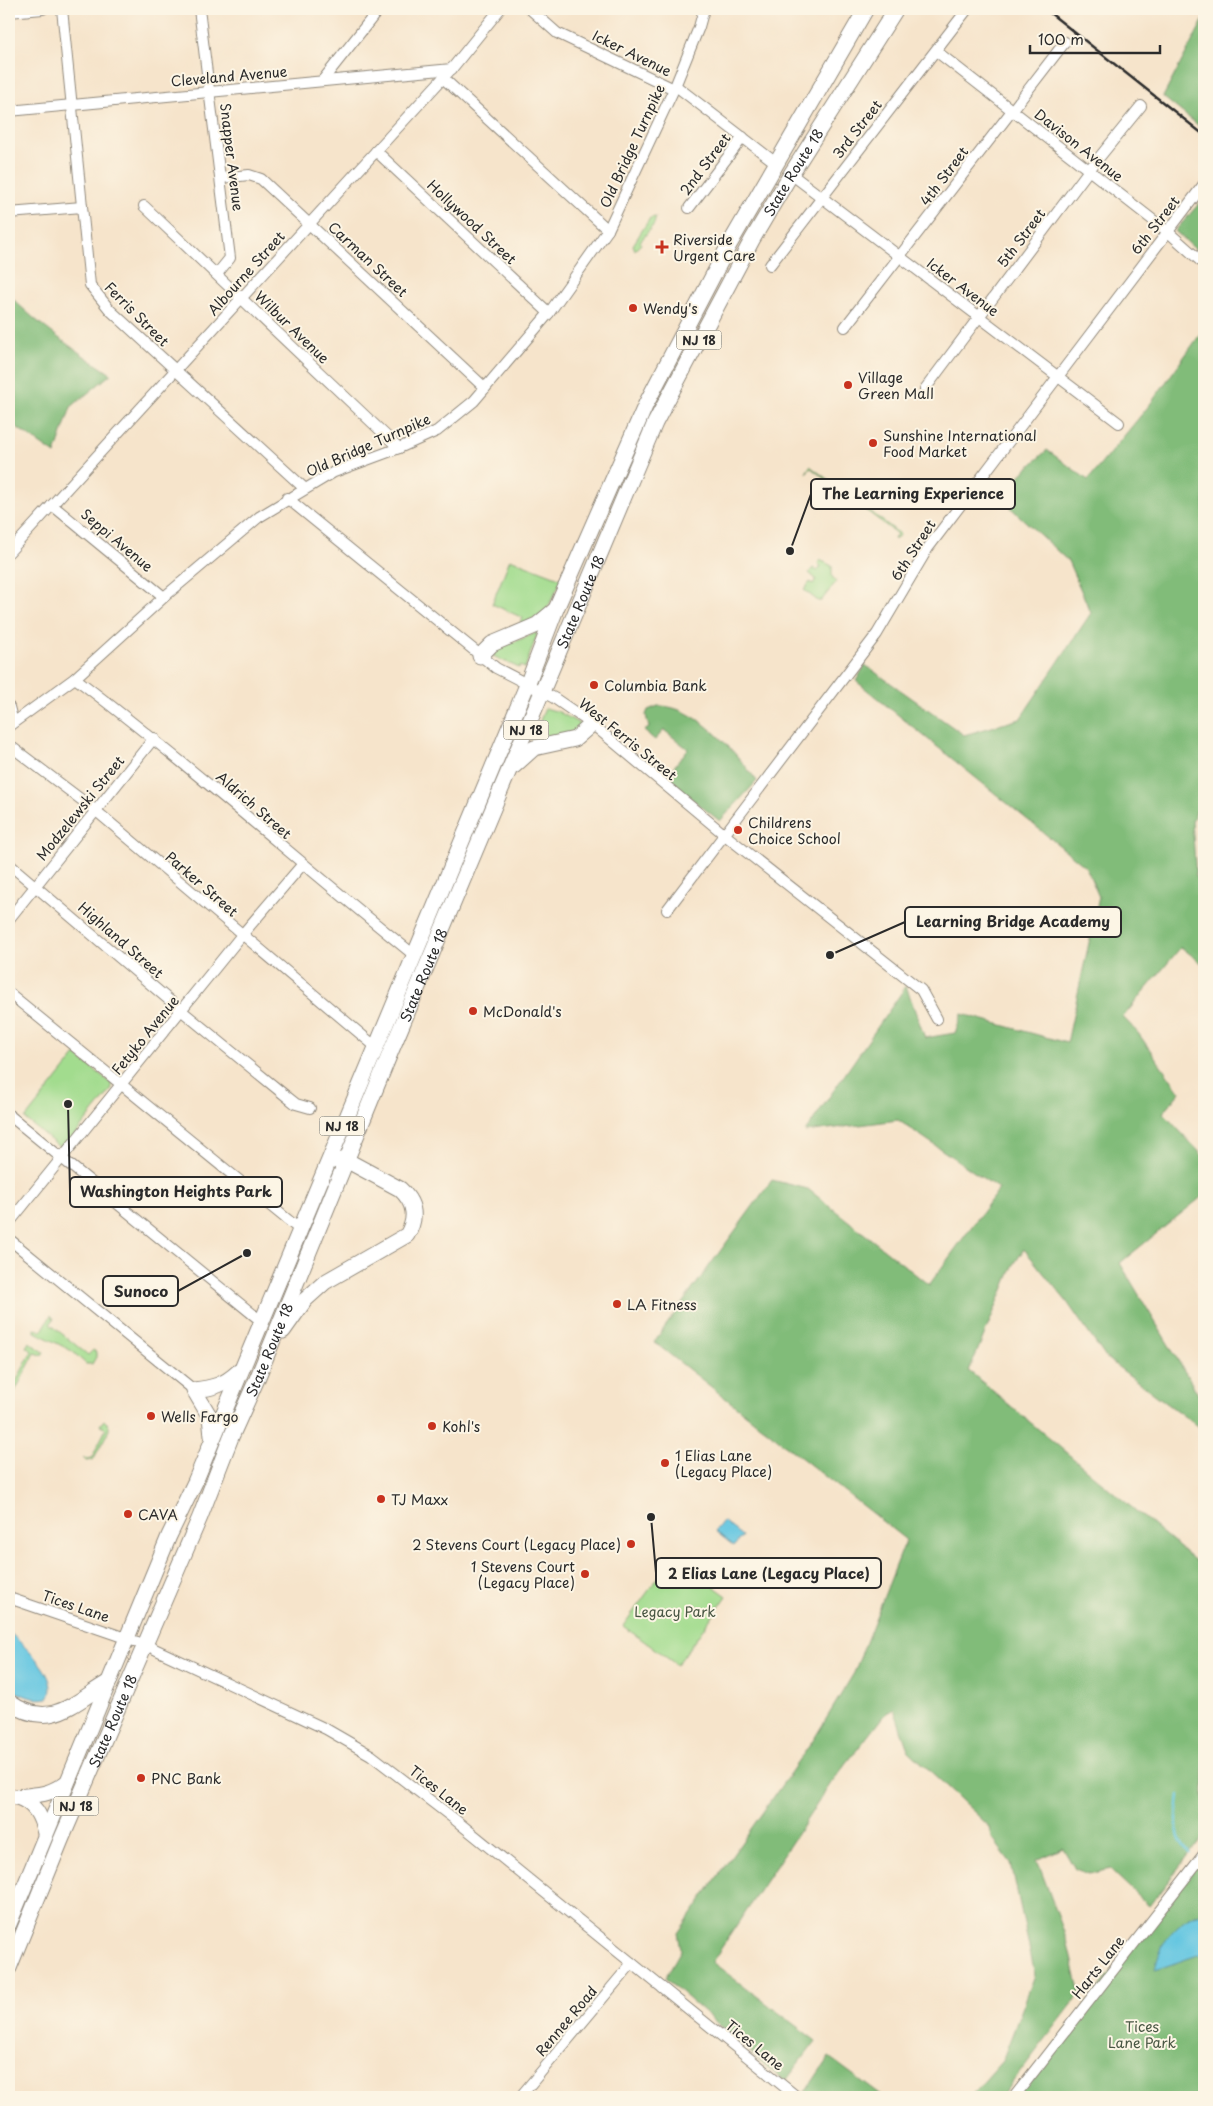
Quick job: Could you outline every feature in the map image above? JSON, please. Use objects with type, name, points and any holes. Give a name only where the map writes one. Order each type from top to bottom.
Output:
[{"type":"highway","name":"State Route 18","points":[[9,1924],[45,1833],[527,684],[556,609],[646,404],[698,303],[776,163],[866,9]]},
{"type":"highway","name":"State Route 18","points":[[9,1968],[200,1517],[231,1436],[268,1352],[346,1160],[511,768],[541,691],[655,423],[738,267],[791,174],[896,9]]},
{"type":"highway","points":[[480,656],[492,644],[537,625],[556,609]]},
{"type":"highway","points":[[511,768],[534,748],[575,739],[592,724]]},
{"type":"highway","points":[[268,1352],[305,1300],[325,1282],[407,1235],[414,1224],[413,1210],[407,1196],[400,1190],[346,1160],[327,1162]]},
{"type":"highway","points":[[212,1438],[210,1417],[194,1390],[226,1384],[240,1371]]},
{"type":"highway","points":[[9,1702],[35,1713],[59,1712],[71,1708],[94,1690],[109,1682]]},
{"type":"highway","points":[[45,1833],[38,1813],[32,1805],[18,1797],[42,1796],[52,1793],[66,1783]]},
{"type":"street","points":[[9,12],[43,9]]},
{"type":"street","name":"Ferris Street","points":[[62,9],[90,285],[110,310],[304,488]]},
{"type":"street","name":"Snapper Avenue","points":[[199,9],[230,258],[217,274]]},
{"type":"street","points":[[322,81],[379,9]]},
{"type":"street","name":"Albourne Street","points":[[9,552],[452,69],[500,9]]},
{"type":"street","name":"Icker Avenue","points":[[530,9],[557,33],[675,87],[776,163]]},
{"type":"street","name":"Old Bridge Turnpike","points":[[11,724],[75,678],[231,539],[287,498],[360,461],[399,448],[437,431],[460,414],[485,388],[549,313],[608,230],[675,87],[699,27],[704,9]]},
{"type":"street","name":"3rd Street","points":[[770,265],[966,11]]},
{"type":"street","name":"4th Street","points":[[845,327],[1065,42]]},
{"type":"street","name":"Davison Avenue","points":[[936,51],[1167,231],[1204,264]]},
{"type":"street","name":"Cleveland Avenue","points":[[9,110],[452,69]]},
{"type":"street","points":[[443,78],[608,230]]},
{"type":"street","name":"5th Street","points":[[926,389],[1089,170],[1141,106]]},
{"type":"street","name":"2nd Street","points":[[689,208],[742,137]]},
{"type":"street","name":"Hollywood Street","points":[[376,152],[549,313]]},
{"type":"street","name":"Carman Street","points":[[221,178],[248,174],[261,179],[485,388]]},
{"type":"street","name":"Icker Avenue","points":[[791,174],[1119,423]]},
{"type":"street","name":"6th Street","points":[[667,910],[877,634],[928,548],[1204,184]]},
{"type":"street","name":"Wilbur Avenue","points":[[144,206],[399,448]]},
{"type":"street","points":[[9,213],[82,207]]},
{"type":"street","name":"West Ferris Street","points":[[287,498],[496,668],[541,691],[592,724],[725,835],[921,990],[937,1019]]},
{"type":"street","name":"Seppi Avenue","points":[[52,504],[164,597]]},
{"type":"street","name":"Aldrich Street","points":[[75,678],[154,738],[302,865],[414,955]]},
{"type":"street","points":[[9,706],[11,724]]},
{"type":"street","name":"Modzelewski Street","points":[[9,919],[35,884],[154,738]]},
{"type":"street","name":"Parker Street","points":[[9,745],[95,810],[241,936],[376,1047]]},
{"type":"street","name":"Highland Street","points":[[9,864],[35,884],[182,1012],[296,1104],[310,1108]]},
{"type":"street","name":"Fetyko Avenue","points":[[9,1223],[60,1157],[182,1012],[241,936],[302,865]]},
{"type":"street","points":[[9,993],[299,1229]]},
{"type":"street","points":[[9,1115],[261,1320]]},
{"type":"street","points":[[9,1239],[194,1390]]},
{"type":"street","name":"Tices Lane","points":[[9,1598],[146,1646],[326,1730],[371,1755],[453,1818],[797,2097]]},
{"type":"street","name":"Harts Lane","points":[[1014,2097],[1204,1854]]},
{"type":"street","name":"Rennee Road","points":[[520,2097],[632,1963]]},
{"type":"green space","points":[[1204,19],[1204,130],[1163,97]]},
{"type":"green space","points":[[1204,198],[1204,257],[1175,231]]},
{"type":"green space","points":[[656,217],[654,224],[635,250],[633,245],[650,218]]},
{"type":"green space","points":[[9,295],[45,327],[111,374],[71,407],[55,454],[9,422]]},
{"type":"green space","points":[[1204,329],[1204,795],[1192,821],[1196,877],[1204,882],[1204,965],[1181,947],[1123,1017],[1138,1033],[1180,1092],[1163,1113],[1204,1157],[1204,1195],[1120,1263],[1204,1404],[1204,1431],[1106,1358],[1067,1302],[1024,1249],[1013,1266],[969,1371],[1204,1568],[1204,1835],[1149,1906],[1110,1869],[1089,1874],[1075,1869],[1063,1848],[1037,1860],[1067,1940],[1080,1994],[1001,2097],[970,2097],[1002,2061],[1035,1975],[1011,1863],[992,1838],[990,1827],[908,1750],[894,1709],[885,1714],[831,1783],[712,1962],[816,2041],[785,2082],[665,1978],[681,1950],[678,1933],[814,1739],[854,1673],[906,1540],[654,1342],[772,1180],[808,1189],[929,1285],[999,1189],[898,1120],[805,1132],[906,986],[925,1038],[955,1033],[962,1014],[1067,1043],[1099,897],[1086,867],[856,681],[865,665],[964,735],[1020,719],[1091,613],[1068,561],[998,496],[1047,450],[1088,480],[1151,403]]},
{"type":"green space","points":[[810,466],[900,534],[895,540],[897,534],[811,468],[806,473]]},
{"type":"green space","points":[[510,559],[562,579],[545,613],[520,625],[523,618],[492,604]]},
{"type":"green space","points":[[820,560],[832,566],[832,576],[836,582],[821,601],[818,601],[804,590],[810,582],[813,584],[816,579],[809,573],[813,568],[817,571],[821,567],[818,563]]},
{"type":"green space","points":[[538,632],[525,668],[520,666],[519,668],[493,656],[495,650]]},
{"type":"green space","points":[[658,706],[673,708],[687,713],[701,722],[726,744],[757,781],[720,821],[665,778],[688,749],[664,730],[655,740],[644,731],[649,728],[646,715],[648,710]]},
{"type":"green space","points":[[545,708],[559,712],[580,724],[578,731],[531,744]]},
{"type":"green space","points":[[76,1055],[111,1083],[112,1089],[64,1148],[58,1146],[25,1119]]},
{"type":"green space","points":[[51,1315],[54,1319],[50,1324],[88,1355],[93,1350],[96,1352],[96,1357],[92,1364],[86,1364],[72,1351],[35,1332],[35,1329],[42,1331]]},
{"type":"green space","points":[[29,1342],[44,1352],[42,1355],[35,1353],[11,1399],[9,1395],[32,1351],[26,1347]]},
{"type":"green space","points":[[104,1420],[109,1425],[109,1430],[93,1460],[86,1461],[83,1458],[91,1459],[106,1429],[100,1425]]},
{"type":"green space","name":"Legacy Park","points":[[673,1557],[727,1596],[677,1665],[623,1626]]},
{"type":"green space","name":"Tices Lane Park","points":[[1204,1854],[1204,2097],[1014,2097]]},
{"type":"green space","points":[[829,2057],[883,2097],[802,2097]]},
{"type":"water","points":[[723,1521],[742,1536],[734,1546],[715,1531]]},
{"type":"water","points":[[9,1632],[31,1653],[46,1672],[51,1690],[48,1698],[32,1698],[9,1688]]},
{"type":"water","points":[[1203,1912],[1204,1957],[1198,1955],[1155,1970],[1165,1941],[1177,1927],[1193,1916]]},
{"type":"waterway","points":[[1179,1795],[1178,1834],[1180,1842],[1190,1853]]},
{"type":"railway","points":[[1045,9],[1204,135]]},
{"type":"place","name":"Riverside Urgent Care","points":[[662,247]]},
{"type":"place","name":"Wendy's","points":[[633,308]]},
{"type":"place","name":"Village Green Mall","points":[[848,385]]},
{"type":"place","name":"Sunshine International Food Market","points":[[873,443]]},
{"type":"place","name":"The Learning Experience","points":[[790,551]]},
{"type":"place","name":"Columbia Bank","points":[[594,685]]},
{"type":"place","name":"Childrens Choice School","points":[[738,830]]},
{"type":"place","name":"Learning Bridge Academy","points":[[830,955]]},
{"type":"place","name":"McDonald's","points":[[473,1011]]},
{"type":"place","name":"Washington Heights Park","points":[[68,1104]]},
{"type":"place","name":"Sunoco","points":[[247,1253]]},
{"type":"place","name":"LA Fitness","points":[[617,1304]]},
{"type":"place","name":"Wells Fargo","points":[[151,1416]]},
{"type":"place","name":"Kohl's","points":[[432,1426]]},
{"type":"place","name":"1 Elias Lane (Legacy Place)","points":[[665,1463]]},
{"type":"place","name":"TJ Maxx","points":[[381,1499]]},
{"type":"place","name":"CAVA","points":[[128,1514]]},
{"type":"place","name":"2 Elias Lane (Legacy Place)","points":[[651,1517]]},
{"type":"place","name":"2 Stevens Court (Legacy Place)","points":[[631,1544]]},
{"type":"place","name":"1 Stevens Court (Legacy Place)","points":[[585,1574]]},
{"type":"place","name":"PNC Bank","points":[[141,1778]]}]
